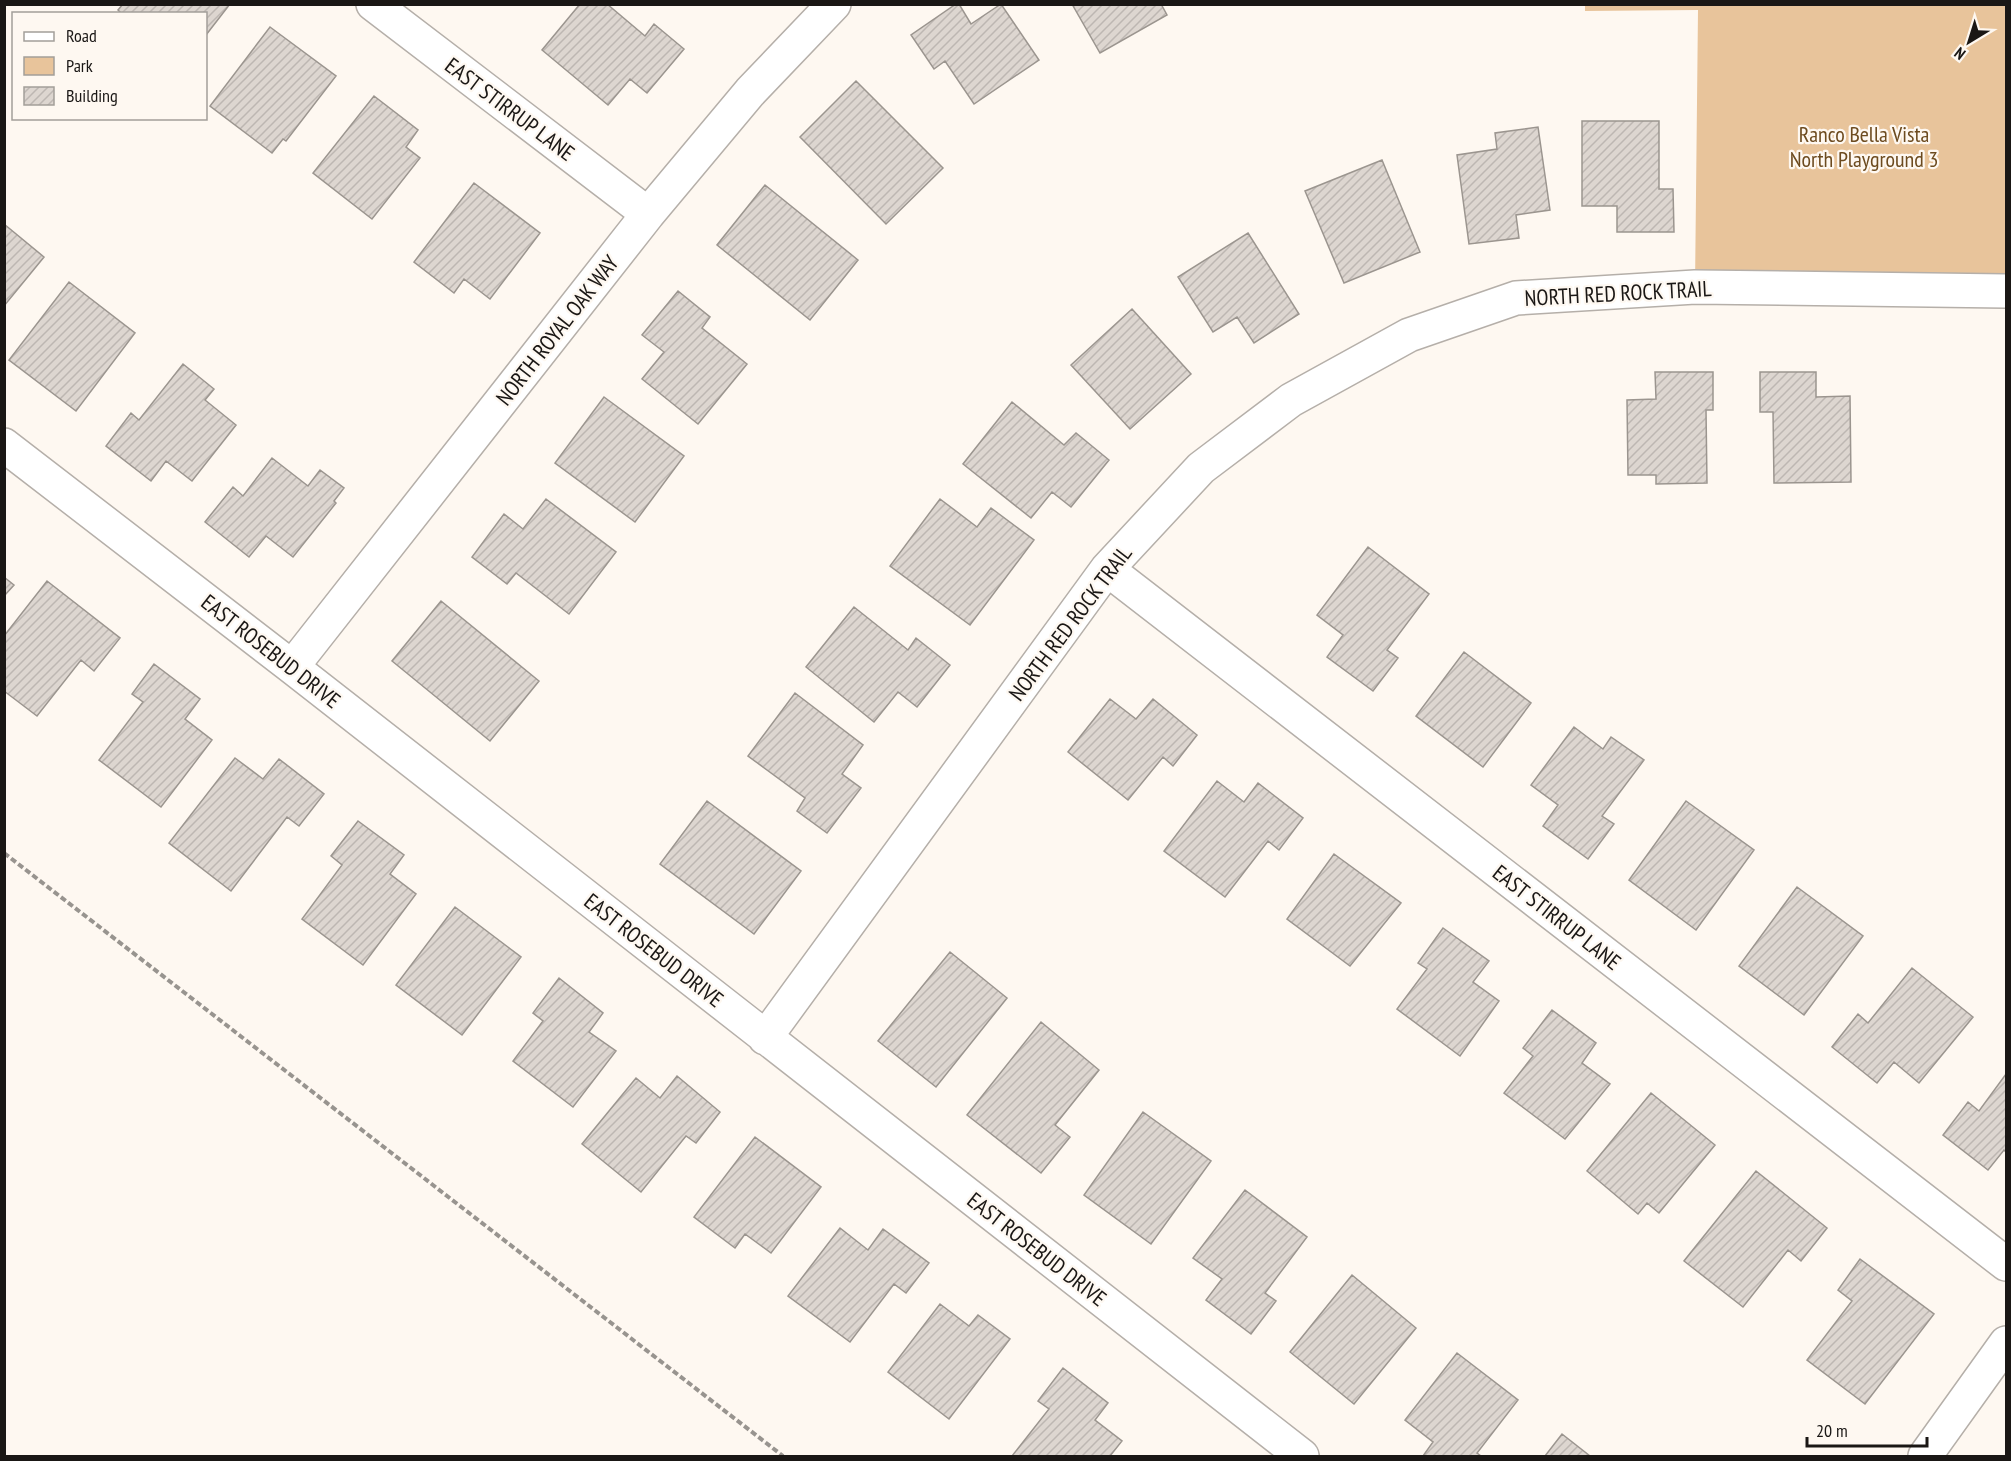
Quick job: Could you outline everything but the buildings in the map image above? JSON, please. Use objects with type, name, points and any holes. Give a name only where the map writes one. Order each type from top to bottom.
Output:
[{"type":"street","name":"EAST STIRRUP LANE","points":[[373,4],[648,214]]},
{"type":"street","name":"NORTH ROYAL OAK WAY","points":[[292,667],[648,214],[750,92],[834,4]]},
{"type":"street","name":"NORTH RED ROCK TRAIL","points":[[765,1038],[1107,569],[1201,468],[1291,400],[1408,335],[1516,298],[1695,287],[2007,291]]},
{"type":"street","name":"EAST ROSEBUD DRIVE","points":[[4,445],[292,667],[1302,1456]]},
{"type":"street","name":"EAST STIRRUP LANE","points":[[1107,569],[2007,1264]]},
{"type":"street","points":[[1925,1456],[2007,1343]]},
{"type":"path","points":[[4,853],[783,1456]]},
{"type":"green space","name":"Ranco Bella Vista North Playground 3","points":[[1585,5],[2006,5],[2006,291],[1695,287],[1698,10],[1585,11]]}]
